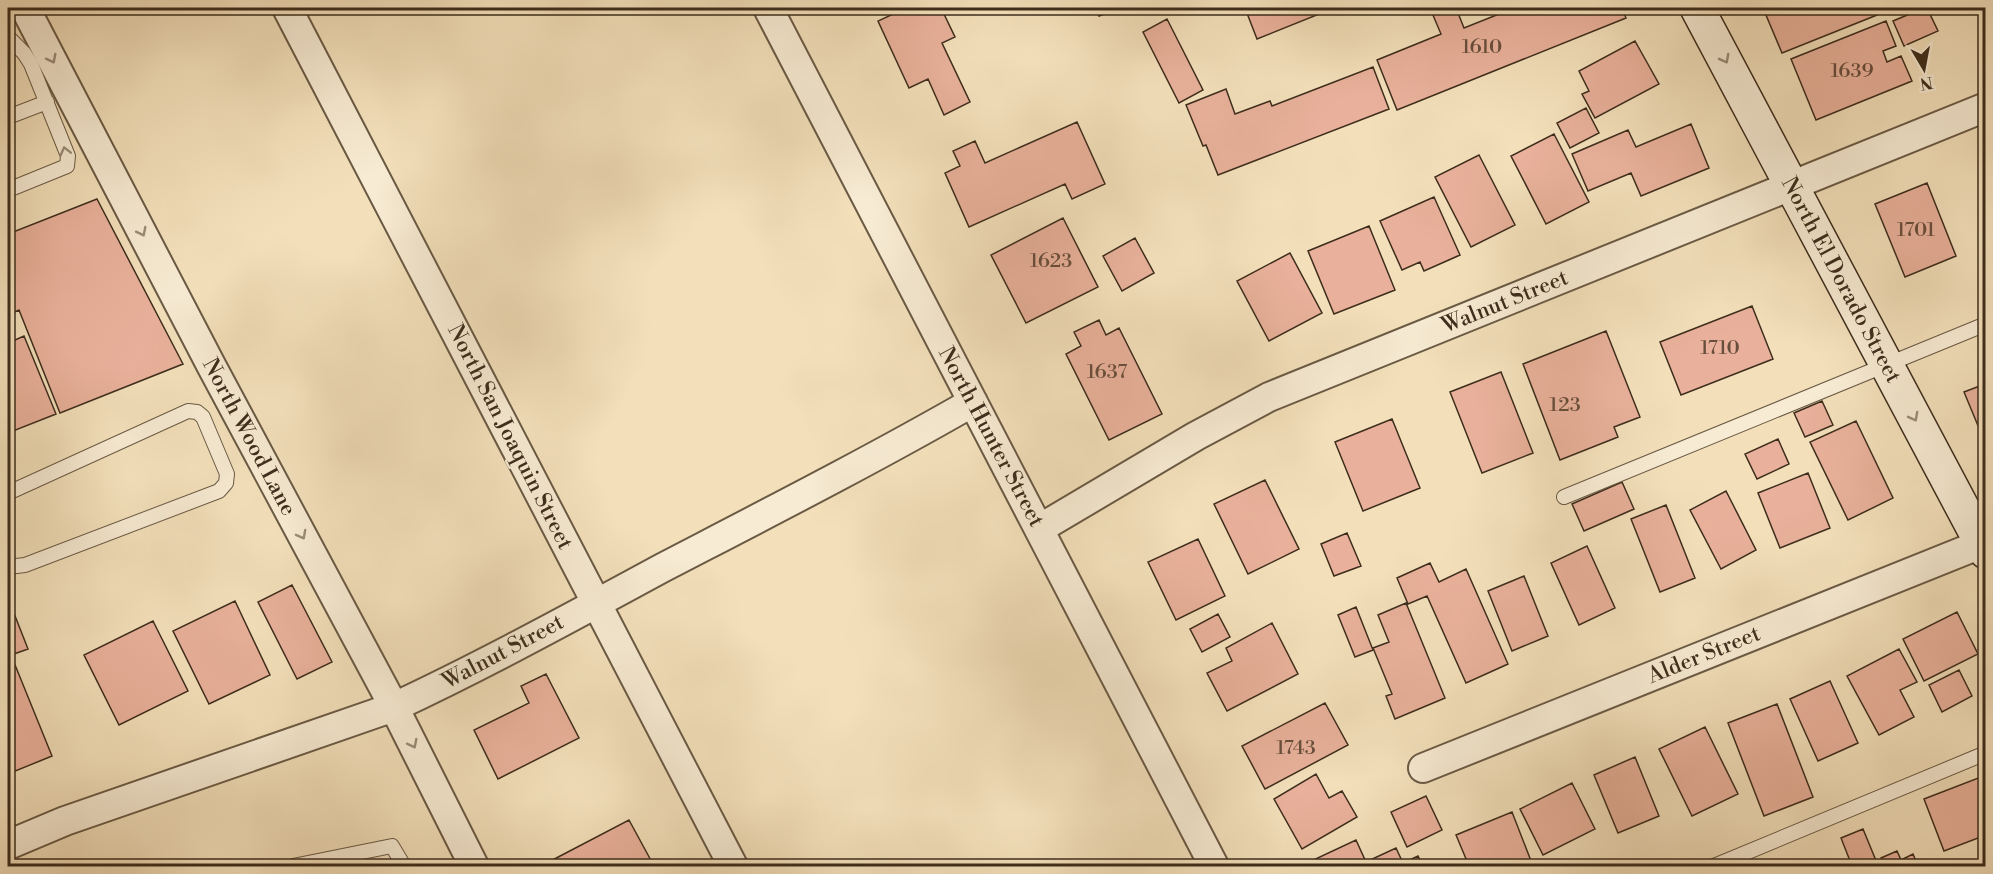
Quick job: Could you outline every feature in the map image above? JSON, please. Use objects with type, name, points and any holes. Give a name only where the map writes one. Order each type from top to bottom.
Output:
[{"type":"main road","name":"North El Dorado Street","points":[[1698,8],[1984,546]]},
{"type":"street","name":"North Wood Lane","points":[[25,8],[212,367],[394,707],[474,867]]},
{"type":"street","name":"North San Joaquin Street","points":[[287,8],[732,867]]},
{"type":"street","name":"North Hunter Street","points":[[768,8],[1214,867]]},
{"type":"street","name":"Walnut Street","points":[[1039,529],[1196,436],[1269,397],[1986,106]]},
{"type":"street","name":"Walnut Street","points":[[8,845],[65,821],[394,707],[596,604],[911,437],[972,402]]},
{"type":"street","name":"Alder Street","points":[[1423,768],[1984,546]]},
{"type":"lane","points":[[8,40],[24,52],[31,64],[68,156],[67,166],[8,190]]},
{"type":"lane","points":[[8,117],[47,102]]},
{"type":"lane","points":[[1563,497],[1986,324]]},
{"type":"lane","points":[[8,493],[188,411],[197,412],[203,417],[227,474],[226,483],[219,491],[25,565],[8,567]]},
{"type":"lane","points":[[1714,867],[1986,753]]},
{"type":"lane","points":[[293,867],[392,846],[404,867]]},
{"type":"building","points":[[906,8],[954,8],[943,12],[955,37],[942,43],[970,102],[944,115],[928,79],[909,88],[878,21]]},
{"type":"building","points":[[1095,8],[1121,8],[1099,16]]},
{"type":"building","points":[[1245,8],[1334,8],[1257,39]]},
{"type":"building","points":[[1430,8],[1456,8],[1464,28],[1514,8],[1622,8],[1626,18],[1397,110],[1377,60],[1441,34]]},
{"type":"building","points":[[1763,8],[1874,8],[1877,15],[1782,53]]},
{"type":"building","points":[[1927,8],[1938,31],[1904,46],[1893,21]]},
{"type":"building","points":[[1167,19],[1203,90],[1179,103],[1143,32]]},
{"type":"building","points":[[1886,21],[1896,46],[1883,51],[1887,62],[1901,56],[1912,81],[1816,120],[1791,59]]},
{"type":"building","points":[[1635,41],[1659,84],[1595,118],[1582,94],[1589,91],[1579,71]]},
{"type":"building","points":[[1373,67],[1389,109],[1218,175],[1186,105],[1226,89],[1235,114],[1270,101],[1272,106]]},
{"type":"building","points":[[1586,108],[1599,133],[1570,148],[1557,123]]},
{"type":"building","points":[[1077,122],[1105,184],[1072,199],[1065,184],[969,227],[945,173],[960,166],[953,151],[975,141],[985,163]]},
{"type":"building","points":[[1691,124],[1709,168],[1641,196],[1631,173],[1588,191],[1572,154],[1628,130],[1636,147]]},
{"type":"building","points":[[1554,134],[1589,202],[1546,224],[1511,156]]},
{"type":"building","points":[[1479,155],[1515,225],[1471,247],[1435,177]]},
{"type":"building","points":[[1927,183],[1956,256],[1905,277],[1875,204]]},
{"type":"building","points":[[1434,197],[1460,255],[1424,271],[1420,262],[1402,270],[1380,221]]},
{"type":"building","points":[[97,199],[183,364],[60,413],[19,310],[8,315],[8,234]]},
{"type":"building","points":[[1063,218],[1098,287],[1026,323],[991,255]]},
{"type":"building","points":[[1369,226],[1395,290],[1334,314],[1308,251]]},
{"type":"building","points":[[1135,238],[1154,273],[1122,291],[1103,256]]},
{"type":"building","points":[[1290,253],[1322,313],[1269,341],[1237,281]]},
{"type":"building","points":[[1752,306],[1773,359],[1681,395],[1660,342]]},
{"type":"building","points":[[1099,320],[1106,335],[1119,328],[1162,414],[1109,440],[1066,354],[1081,346],[1074,332]]},
{"type":"building","points":[[1606,331],[1640,417],[1614,427],[1618,437],[1560,460],[1523,364]]},
{"type":"building","points":[[24,336],[56,414],[8,433],[8,343]]},
{"type":"building","points":[[1501,372],[1533,453],[1482,473],[1450,392]]},
{"type":"building","points":[[1985,384],[1986,386],[1986,445],[1964,392]]},
{"type":"building","points":[[1822,401],[1833,425],[1805,437],[1794,413]]},
{"type":"building","points":[[1392,419],[1420,488],[1363,511],[1335,442]]},
{"type":"building","points":[[1856,421],[1893,498],[1848,520],[1810,442]]},
{"type":"building","points":[[1778,439],[1789,464],[1757,479],[1745,454]]},
{"type":"building","points":[[1808,473],[1830,528],[1780,548],[1758,493]]},
{"type":"building","points":[[1265,480],[1299,549],[1248,574],[1214,504]]},
{"type":"building","points":[[1622,482],[1634,509],[1584,531],[1572,504]]},
{"type":"building","points":[[1726,491],[1756,550],[1721,569],[1690,510]]},
{"type":"building","points":[[1666,505],[1695,578],[1660,592],[1631,519]]},
{"type":"building","points":[[1347,533],[1361,566],[1334,576],[1321,544]]},
{"type":"building","points":[[1198,539],[1225,596],[1176,620],[1148,562]]},
{"type":"building","points":[[1587,546],[1615,608],[1579,625],[1551,563]]},
{"type":"building","points":[[1430,563],[1439,582],[1466,569],[1508,664],[1466,683],[1427,596],[1408,604],[1397,578]]},
{"type":"building","points":[[1524,576],[1548,636],[1512,651],[1488,591]]},
{"type":"building","points":[[292,585],[332,662],[297,679],[258,602]]},
{"type":"building","points":[[8,598],[28,649],[11,655],[52,756],[8,774]]},
{"type":"building","points":[[235,601],[270,675],[209,704],[173,631]]},
{"type":"building","points":[[1406,603],[1445,698],[1395,719],[1386,696],[1392,694],[1373,648],[1389,642],[1378,615]]},
{"type":"building","points":[[1356,607],[1373,650],[1355,657],[1338,615]]},
{"type":"building","points":[[1957,612],[1978,654],[1924,681],[1903,639]]},
{"type":"building","points":[[1218,614],[1230,637],[1202,652],[1190,629]]},
{"type":"building","points":[[153,621],[188,691],[119,725],[84,655]]},
{"type":"building","points":[[1272,623],[1298,674],[1227,711],[1207,673],[1232,661],[1226,648]]},
{"type":"building","points":[[1899,649],[1917,682],[1900,690],[1914,717],[1879,735],[1847,676]]},
{"type":"building","points":[[1959,670],[1972,696],[1942,712],[1929,685]]},
{"type":"building","points":[[546,674],[579,738],[498,779],[474,730],[529,703],[521,686]]},
{"type":"building","points":[[1830,681],[1858,743],[1818,761],[1790,699]]},
{"type":"building","points":[[1325,703],[1348,745],[1265,789],[1242,746]]},
{"type":"building","points":[[1777,704],[1813,797],[1764,816],[1728,723]]},
{"type":"building","points":[[1705,727],[1738,794],[1692,816],[1659,749]]},
{"type":"building","points":[[1635,757],[1659,816],[1618,833],[1594,775]]},
{"type":"building","points":[[1316,774],[1329,798],[1342,791],[1357,817],[1302,849],[1274,799]]},
{"type":"building","points":[[1986,775],[1986,835],[1944,851],[1924,799]]},
{"type":"building","points":[[1572,783],[1595,829],[1543,855],[1520,809]]},
{"type":"building","points":[[1426,796],[1442,830],[1407,847],[1391,812]]},
{"type":"building","points":[[1512,812],[1533,866],[1469,866],[1456,835]]},
{"type":"building","points":[[629,820],[654,866],[541,866]]},
{"type":"building","points":[[1863,829],[1877,863],[1852,866],[1841,838]]},
{"type":"building","points":[[1356,840],[1366,862],[1396,848],[1403,863],[1418,856],[1423,866],[1311,866],[1309,862]]},
{"type":"building","points":[[1897,851],[1901,860],[1913,854],[1918,866],[1880,866],[1884,865],[1881,858]]}]
